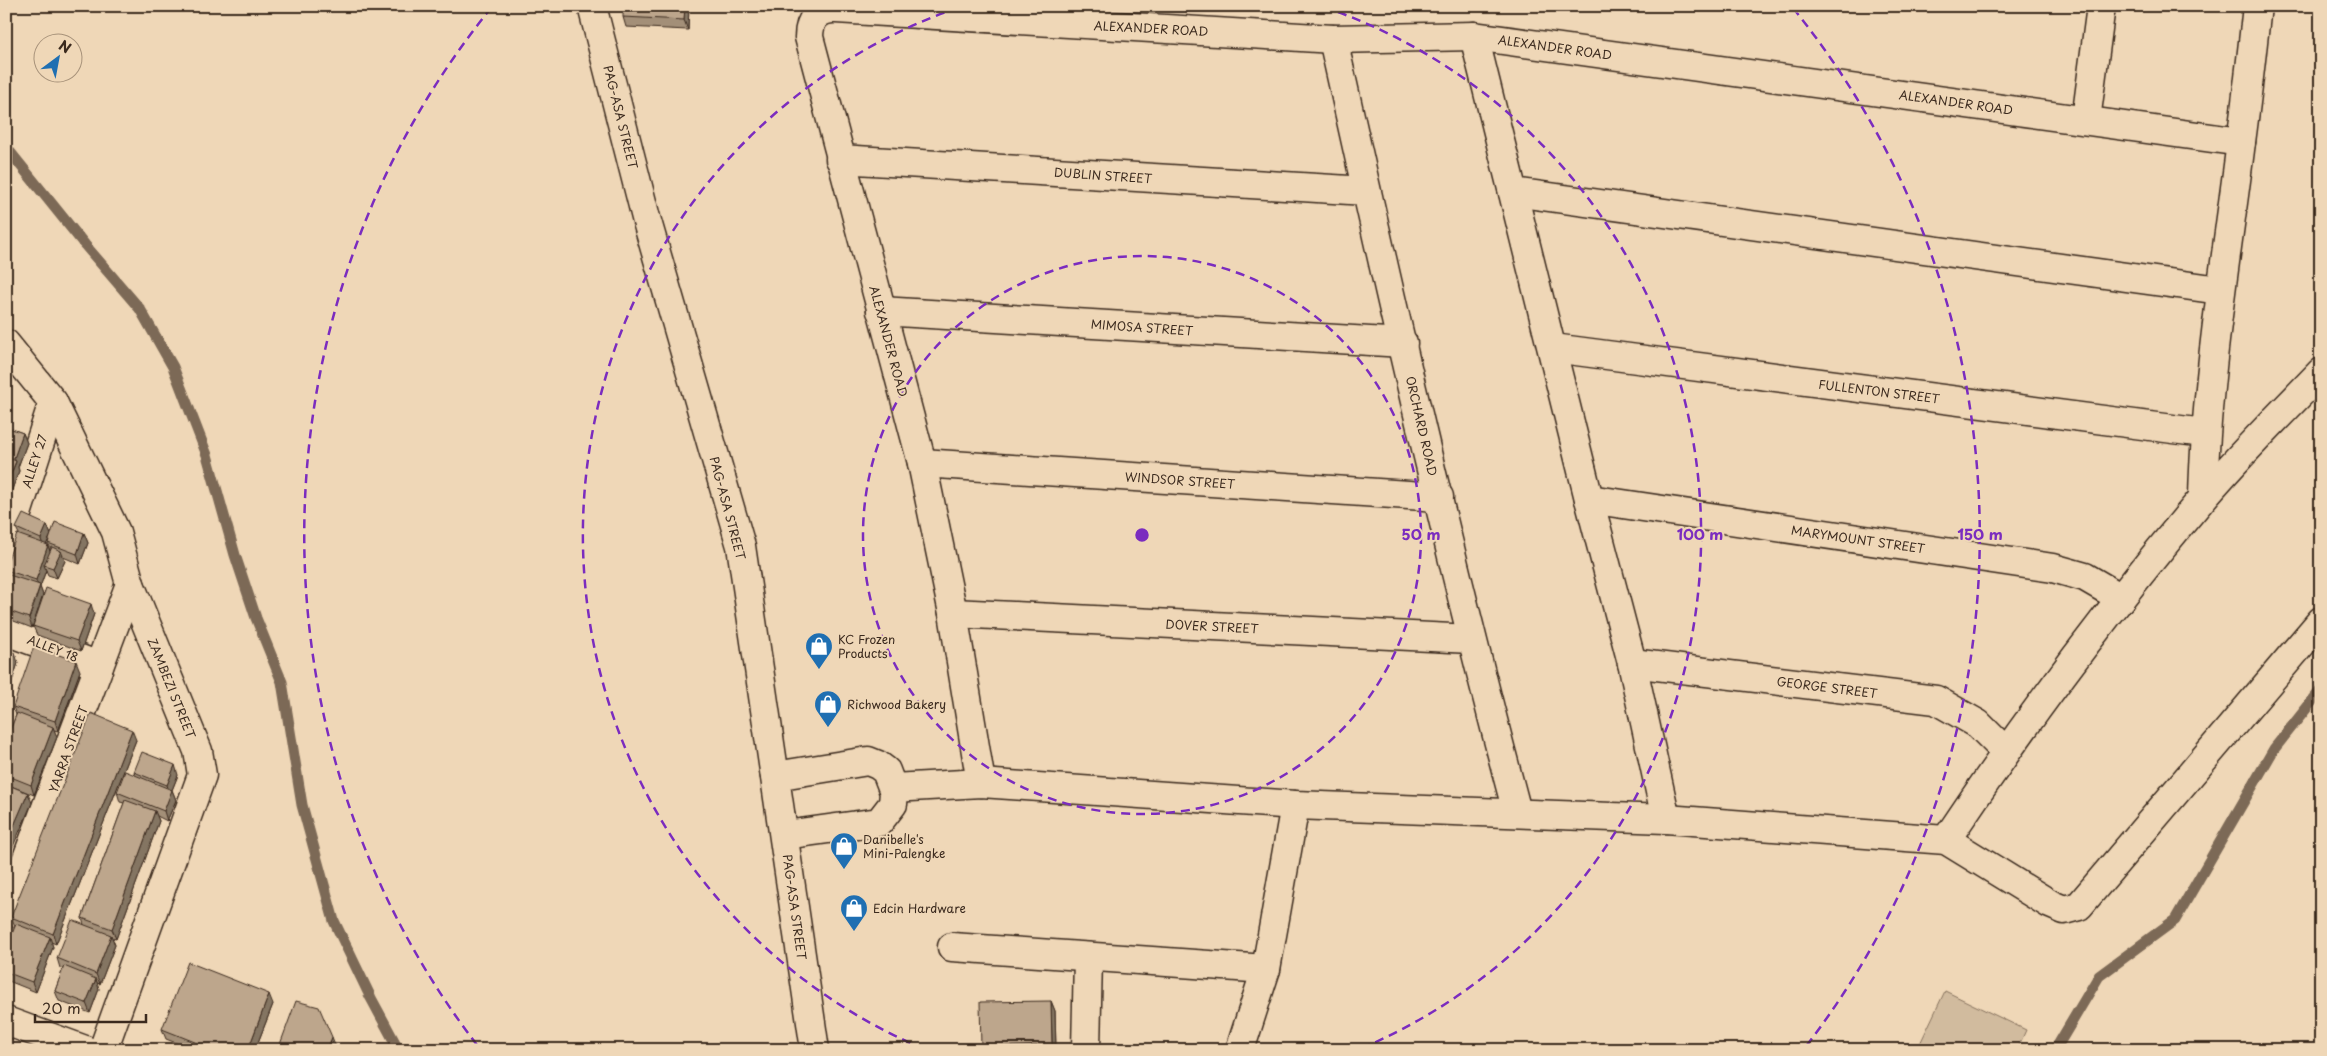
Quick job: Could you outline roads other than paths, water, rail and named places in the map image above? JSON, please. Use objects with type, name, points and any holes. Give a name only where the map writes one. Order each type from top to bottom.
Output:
[{"type":"street","name":"PAG-ASA STREET","points":[[592,6],[646,218],[741,546],[785,835],[815,1050]]},
{"type":"street","points":[[2086,120],[2101,6]]},
{"type":"street","points":[[2203,497],[2204,434],[2220,290],[2241,142],[2257,6]]},
{"type":"street","name":"ALEXANDER ROAD","points":[[981,783],[953,613],[922,463],[809,37],[809,29],[816,15],[829,9],[1333,39],[1474,36],[2241,142]]},
{"type":"street","points":[[1474,36],[1589,499],[1632,662],[1666,819]]},
{"type":"street","name":"ORCHARD ROAD","points":[[1333,39],[1366,191],[1471,639],[1517,812]]},
{"type":"street","name":"DUBLIN STREET","points":[[840,159],[1366,191]]},
{"type":"street","points":[[1513,192],[2220,290]]},
{"type":"street","name":"MIMOSA STREET","points":[[881,311],[1402,343]]},
{"type":"street","name":"ZAMBEZI STREET","points":[[6,344],[53,402],[116,532],[130,584],[198,751],[202,775],[103,1050]]},
{"type":"street","name":"FULLENTON STREET","points":[[1553,348],[2204,434]]},
{"type":"street","points":[[1946,840],[2005,751],[2121,598],[2203,497],[2321,372]]},
{"type":"street","name":"ALLEY 27","points":[[6,548],[53,402]]},
{"type":"street","name":"WINDSOR STREET","points":[[922,463],[1439,497]]},
{"type":"street","name":"MARYMOUNT STREET","points":[[1589,499],[2054,568],[2086,577],[2121,598]]},
{"type":"street","name":"YARRA STREET","points":[[6,914],[130,584]]},
{"type":"street","name":"DOVER STREET","points":[[953,613],[1471,639]]},
{"type":"street","points":[[894,788],[981,783],[1294,805],[1666,819],[1946,840],[2050,904],[2064,910],[2079,906],[2321,621]]},
{"type":"street","name":"ALLEY 18","points":[[6,631],[99,666]]},
{"type":"street","name":"GEORGE STREET","points":[[1632,662],[1936,700],[1978,724],[2005,751]]},
{"type":"street","points":[[775,776],[868,761],[886,772],[894,788],[893,804],[880,822],[785,835]]},
{"type":"street","points":[[1240,1050],[1266,969],[1294,805]]},
{"type":"street","points":[[952,947],[1266,969]]},
{"type":"street","points":[[1086,1050],[1088,957]]},
{"type":"street","points":[[6,1021],[85,1050]]},
{"type":"waterway","points":[[6,147],[85,245],[140,309],[173,367],[207,455],[235,555],[256,618],[282,682],[302,805],[334,921],[371,998],[399,1050]]},
{"type":"waterway","points":[[2055,1050],[2099,976],[2175,920],[2274,749],[2321,690]]},
{"type":"place","name":"KC Frozen Products","points":[[819,670]]},
{"type":"place","name":"Richwood Bakery","points":[[828,728]]},
{"type":"place","name":"Danibelle's Mini-Palengke","points":[[844,870]]},
{"type":"place","name":"Edcin Hardware","points":[[854,932]]}]
